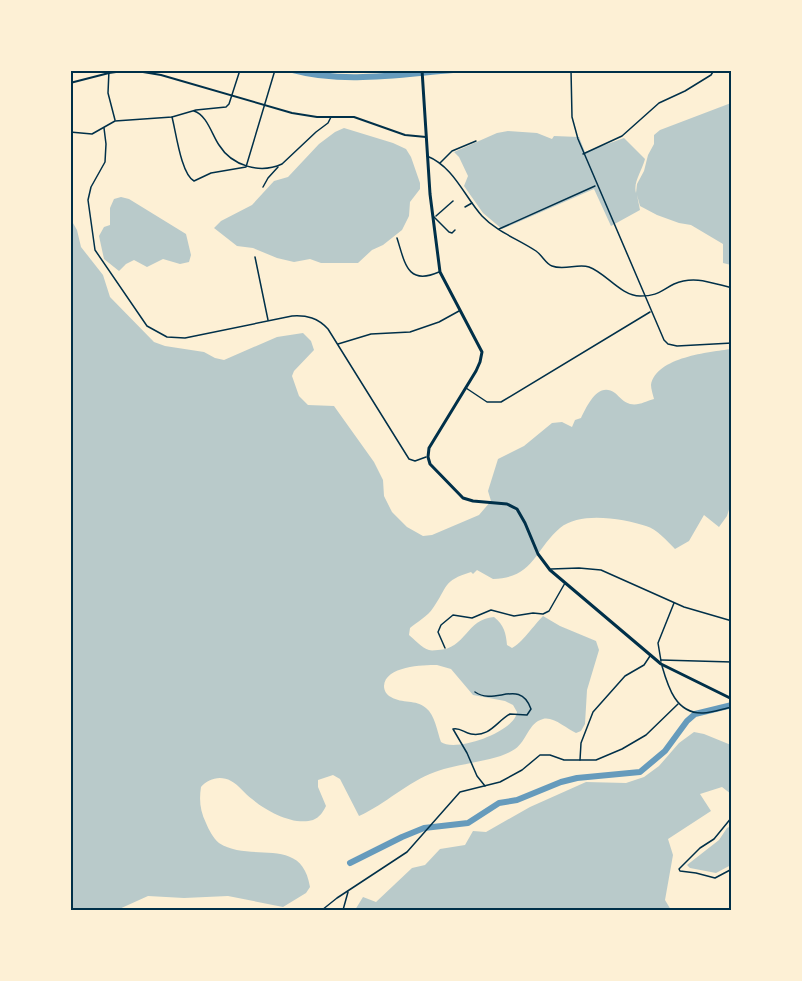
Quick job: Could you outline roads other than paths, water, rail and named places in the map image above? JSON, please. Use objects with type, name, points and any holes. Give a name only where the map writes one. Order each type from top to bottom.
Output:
[{"type":"main road","points":[[422,70],[427,156],[440,272],[482,352],[480,362],[466,388],[429,447],[428,457],[434,470],[463,498],[502,503],[517,508],[538,554],[550,570],[650,656],[732,699]]},
{"type":"street","points":[[70,83],[109,72],[130,70],[161,75],[292,113],[354,117],[400,134],[426,137]]},
{"type":"street","points":[[70,132],[92,134],[115,122],[172,117],[193,111],[228,107],[240,70]]},
{"type":"street","points":[[246,167],[275,70]]},
{"type":"street","points":[[571,70],[573,122],[583,154],[664,340],[671,345],[732,343]]},
{"type":"street","points":[[583,154],[622,136],[659,103],[708,77],[714,70]]},
{"type":"street","points":[[109,72],[108,97],[115,122]]},
{"type":"street","points":[[201,114],[202,110]]},
{"type":"street","points":[[193,111],[201,114],[222,150],[246,167]]},
{"type":"street","points":[[172,117],[185,169],[194,181],[211,173],[246,167],[278,166],[293,156],[328,123],[331,117]]},
{"type":"street","points":[[104,128],[105,162],[91,187],[88,205],[94,245],[100,259],[147,326],[167,337],[185,338],[292,316],[310,317],[322,324],[337,344],[409,459],[415,461],[428,457]]},
{"type":"street","points":[[439,164],[452,152],[476,141]]},
{"type":"street","points":[[427,156],[459,182],[483,216],[498,229],[537,252],[551,266],[588,267],[628,292],[644,295],[658,294],[674,284],[692,280],[708,280],[732,288]]},
{"type":"street","points":[[263,187],[278,166]]},
{"type":"street","points":[[498,229],[596,186]]},
{"type":"street","points":[[453,201],[434,216],[448,232],[452,233],[455,230]]},
{"type":"street","points":[[465,207],[472,202]]},
{"type":"street","points":[[397,238],[406,264],[412,273],[426,277],[440,272]]},
{"type":"street","points":[[255,257],[268,321]]},
{"type":"street","points":[[337,344],[371,334],[410,332],[439,322],[460,311]]},
{"type":"street","points":[[466,388],[485,401],[501,402],[651,312]]},
{"type":"street","points":[[550,570],[579,568],[605,571],[674,603],[732,621]]},
{"type":"street","points":[[445,648],[438,629],[453,615],[469,618],[495,610],[514,616],[530,613],[545,614],[549,611],[565,582]]},
{"type":"street","points":[[674,603],[658,643],[670,692],[678,704],[701,714],[732,707]]},
{"type":"street","points":[[580,761],[581,743],[593,712],[625,676],[644,665],[650,656]]},
{"type":"street","points":[[661,662],[732,662]]},
{"type":"street","points":[[476,692],[488,697],[516,693],[525,698],[531,709],[527,715],[510,714],[487,733],[474,735],[458,728],[453,729],[477,776],[486,787]]},
{"type":"street","points":[[322,910],[407,852],[464,790],[486,787],[513,775],[540,755],[593,761],[624,748],[651,731],[678,704]]},
{"type":"street","points":[[732,817],[712,841],[700,848],[679,869],[714,878],[732,869]]},
{"type":"street","points":[[343,910],[349,891]]},
{"type":"waterway","points":[[293,70],[352,77],[453,70]]},
{"type":"waterway","points":[[350,863],[424,828],[468,823],[499,803],[517,800],[561,782],[577,778],[640,772],[665,751],[687,721],[695,714],[732,705]]}]
